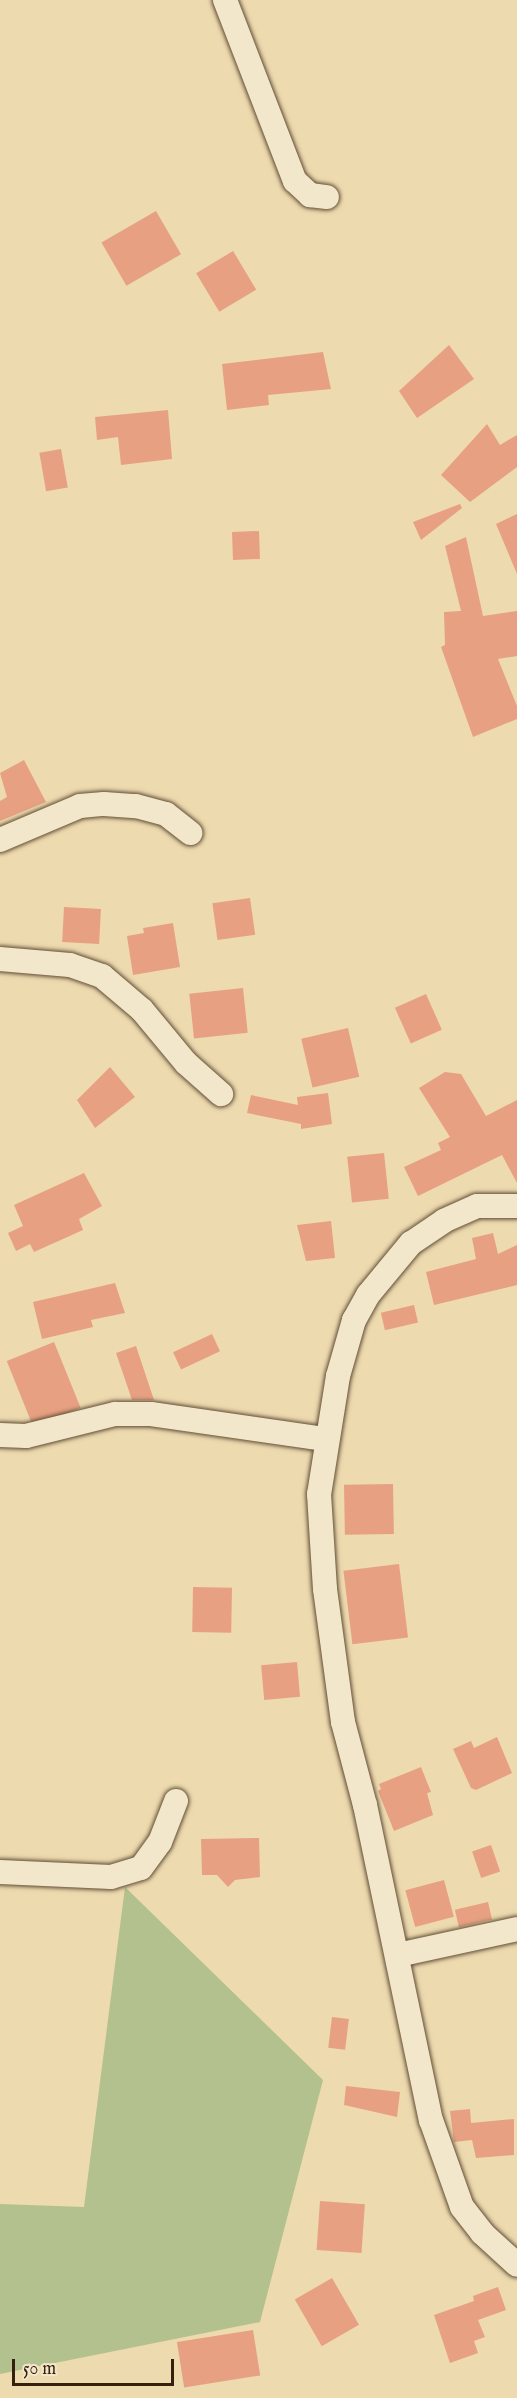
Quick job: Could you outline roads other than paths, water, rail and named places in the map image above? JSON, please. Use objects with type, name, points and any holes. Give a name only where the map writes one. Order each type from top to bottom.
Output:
[{"type":"street","points":[[225,0],[294,181],[310,195],[327,197]]},
{"type":"street","points":[[0,840],[80,806],[104,804],[136,806],[166,814],[190,833]]},
{"type":"street","points":[[0,959],[70,965],[102,976],[142,1010],[186,1063],[221,1094]]},
{"type":"street","points":[[517,1206],[477,1206],[444,1221],[411,1243],[389,1267],[354,1320],[325,1438],[319,1494],[320,1529],[333,1659],[343,1722],[398,1955],[431,2120],[445,2165],[462,2207],[482,2233],[517,2265]]},
{"type":"street","points":[[0,1435],[26,1436],[115,1414],[150,1414],[325,1438]]},
{"type":"street","points":[[0,1872],[111,1877],[141,1869],[160,1842],[177,1801]]},
{"type":"street","points":[[398,1955],[517,1929]]}]
